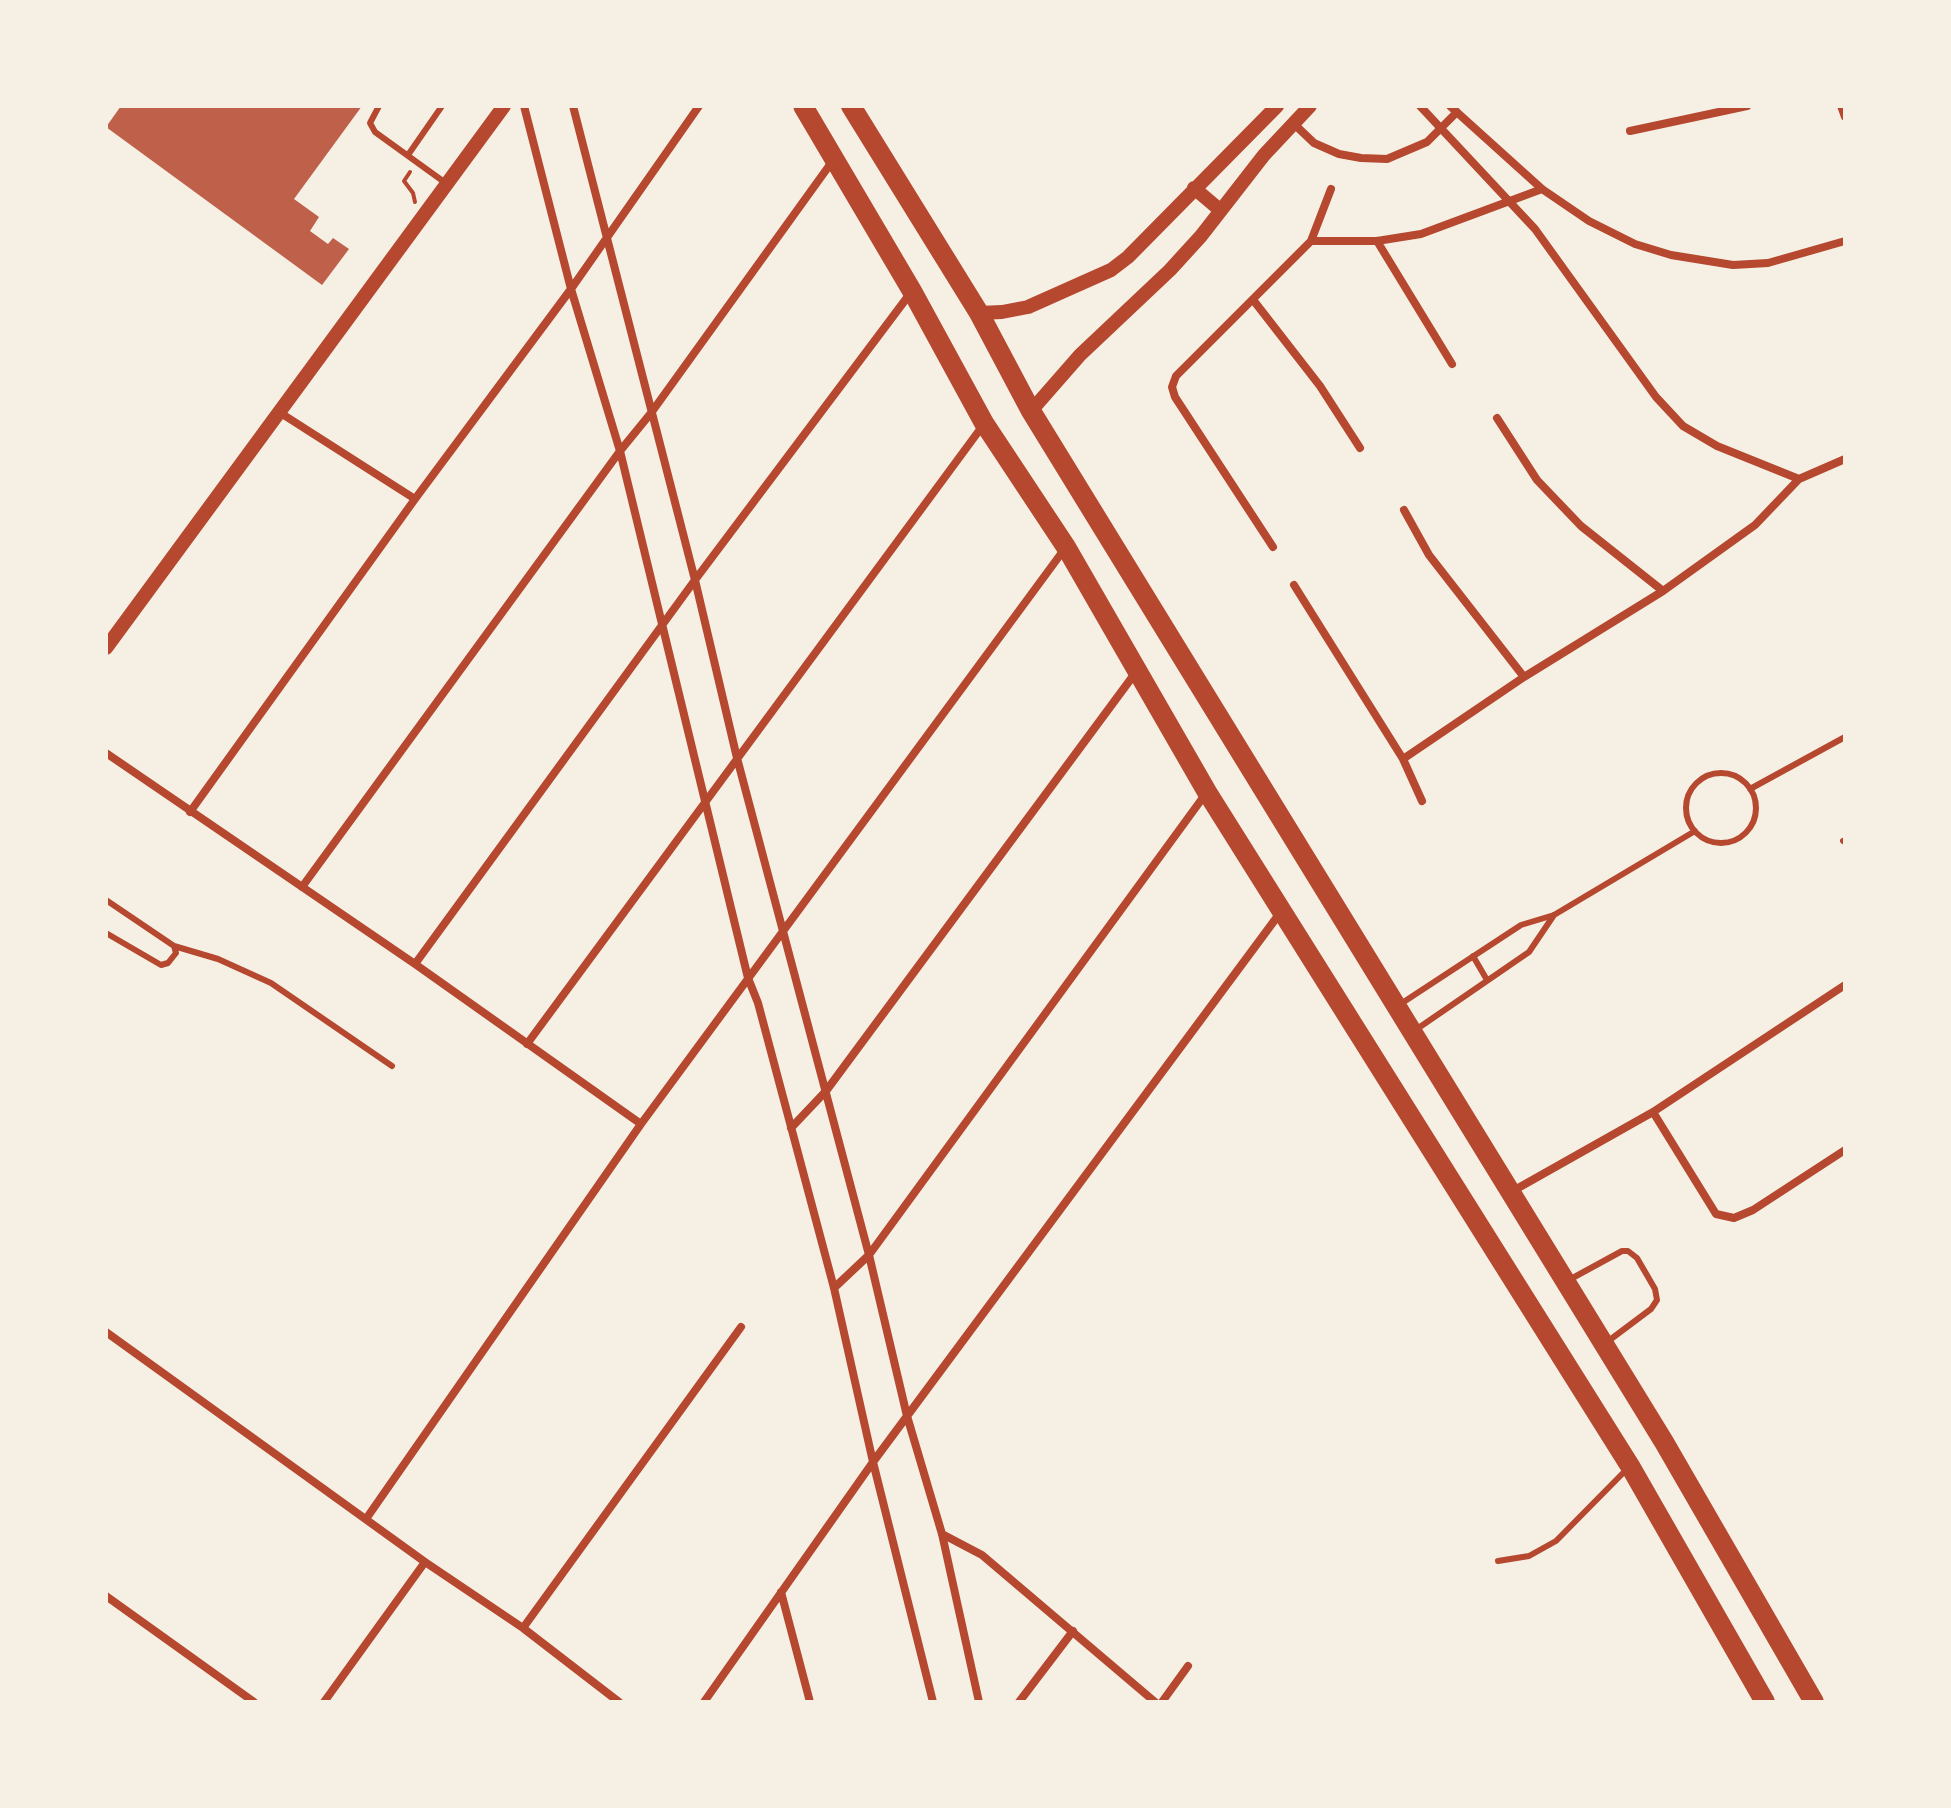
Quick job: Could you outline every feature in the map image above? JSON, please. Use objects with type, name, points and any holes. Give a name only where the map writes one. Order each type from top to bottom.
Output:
[{"type":"main road","points":[[803,106],[912,291],[984,423],[1066,547],[1207,792],[1630,1466],[1765,1702]]},
{"type":"main road","points":[[851,106],[979,313],[1031,411],[1664,1442],[1814,1702]]},
{"type":"street","points":[[106,648],[504,106]]},
{"type":"street","points":[[524,106],[571,289],[620,451],[748,978],[758,1003],[834,1288],[873,1462],[933,1702]]},
{"type":"street","points":[[573,106],[695,580],[737,758],[869,1255],[907,1416],[942,1534],[979,1702]]},
{"type":"street","points":[[190,812],[415,499],[571,289],[699,106]]},
{"type":"street","points":[[979,313],[1028,307],[1111,270],[1128,257],[1277,106]]},
{"type":"street","points":[[1031,411],[1080,355],[1170,270],[1292,122],[1310,106]]},
{"type":"street","points":[[1420,106],[1535,229],[1656,397],[1683,426],[1717,446],[1799,479]]},
{"type":"street","points":[[1630,131],[1747,106]]},
{"type":"street","points":[[1841,106],[1845,117]]},
{"type":"street","points":[[1292,122],[1314,143],[1339,154],[1387,159],[1427,142],[1441,130],[1454,109],[1542,189],[1589,221],[1635,244],[1700,261],[1733,265],[1768,263],[1799,257],[1845,241]]},
{"type":"street","points":[[302,887],[620,451],[651,413],[834,158]]},
{"type":"street","points":[[1194,188],[1220,210]]},
{"type":"street","points":[[1273,547],[1175,397],[1172,387],[1176,376],[1311,241],[1331,189]]},
{"type":"street","points":[[1311,241],[1377,241],[1421,234],[1542,189]]},
{"type":"street","points":[[1377,241],[1452,364]]},
{"type":"street","points":[[415,964],[695,580],[912,291]]},
{"type":"street","points":[[1254,301],[1320,386],[1360,448]]},
{"type":"street","points":[[279,412],[415,499]]},
{"type":"street","points":[[1497,418],[1537,480],[1581,526],[1663,591]]},
{"type":"street","points":[[527,1044],[984,423]]},
{"type":"street","points":[[1403,759],[1524,677],[1663,591],[1755,525],[1799,479],[1845,459]]},
{"type":"street","points":[[1404,510],[1429,555],[1524,677]]},
{"type":"street","points":[[366,1519],[641,1124],[1066,547]]},
{"type":"street","points":[[1294,585],[1403,759],[1422,801]]},
{"type":"street","points":[[791,1128],[826,1091],[1137,671]]},
{"type":"street","points":[[106,753],[415,964],[641,1124]]},
{"type":"street","points":[[834,1288],[869,1255],[1207,792]]},
{"type":"street","points":[[704,1702],[873,1462],[1283,909]]},
{"type":"street","points":[[1511,1192],[1653,1112],[1845,985]]},
{"type":"street","points":[[1653,1112],[1716,1214],[1734,1218],[1753,1210],[1845,1150]]},
{"type":"street","points":[[523,1628],[741,1327]]},
{"type":"street","points":[[106,1332],[425,1562],[523,1628],[619,1702]]},
{"type":"street","points":[[942,1534],[982,1555],[1155,1702]]},
{"type":"street","points":[[324,1702],[425,1562]]},
{"type":"street","points":[[781,1592],[810,1702]]},
{"type":"street","points":[[106,1596],[254,1702]]},
{"type":"street","points":[[1019,1702],[1073,1631]]},
{"type":"street","points":[[1162,1702],[1188,1666]]},
{"type":"lane","points":[[379,106],[370,123],[375,132],[447,184]]},
{"type":"lane","points":[[408,155],[442,106]]},
{"type":"lane","points":[[1750,789],[1845,737]]},
{"type":"lane","points":[[1727,773],[1736,776],[1750,789],[1755,814],[1741,836],[1726,843],[1717,843],[1701,837],[1689,823],[1686,804],[1693,786],[1708,775],[1727,773]]},
{"type":"lane","points":[[1395,1007],[1521,925],[1554,915],[1695,831]]},
{"type":"lane","points":[[106,900],[174,946],[218,959],[271,983],[392,1066]]},
{"type":"lane","points":[[1411,1034],[1529,952],[1554,915]]},
{"type":"lane","points":[[106,933],[161,965],[168,963],[176,953],[174,946]]},
{"type":"lane","points":[[1473,956],[1487,980]]},
{"type":"lane","points":[[1565,1281],[1622,1251],[1628,1251],[1637,1258],[1655,1289],[1657,1300],[1651,1309],[1604,1344]]},
{"type":"lane","points":[[1498,1561],[1529,1556],[1556,1541],[1630,1466]]},
{"type":"path","points":[[415,203],[413,193],[404,181],[417,163]]},
{"type":"building","points":[[121,106],[362,106],[294,199],[319,217],[310,231],[328,244],[333,238],[349,249],[322,285],[106,127]]}]
